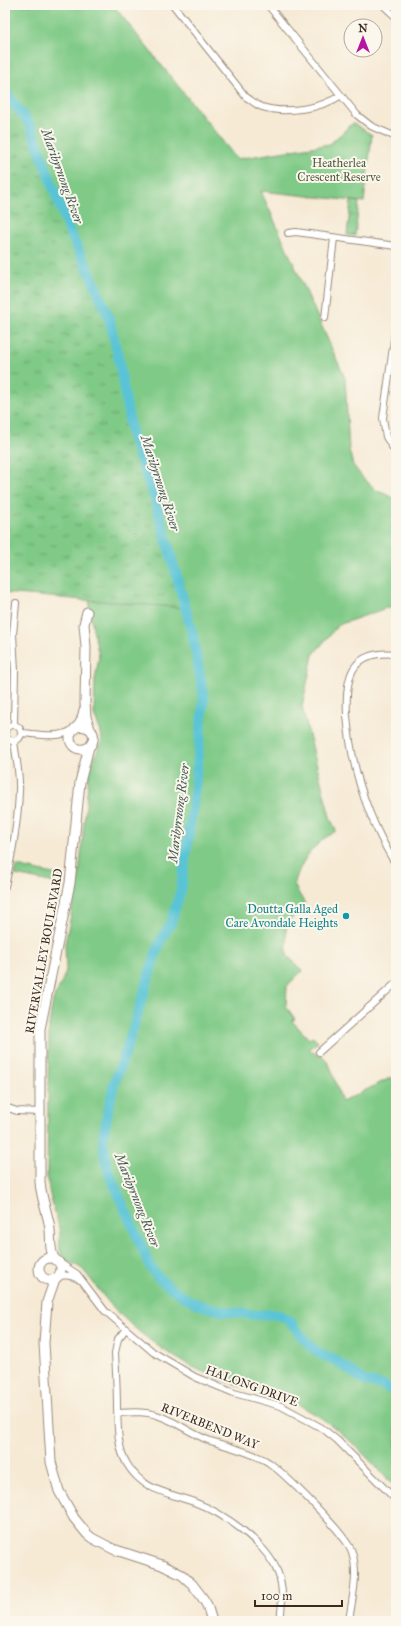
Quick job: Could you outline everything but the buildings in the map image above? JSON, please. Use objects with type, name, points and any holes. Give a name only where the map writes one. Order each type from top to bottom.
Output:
[{"type":"street","points":[[173,5],[246,97],[260,107],[275,111],[290,110],[318,106],[333,101],[340,96]]},
{"type":"street","points":[[268,5],[340,96],[361,120],[396,137]]},
{"type":"street","points":[[383,5],[396,17]]},
{"type":"street","points":[[288,233],[296,232],[396,246]]},
{"type":"street","points":[[325,318],[334,238]]},
{"type":"street","points":[[396,326],[383,418],[386,437],[396,453]]},
{"type":"street","points":[[14,725],[15,671],[13,634],[16,603]]},
{"type":"street","points":[[45,735],[66,740],[81,750],[92,744],[94,736],[86,718],[85,703],[86,648],[84,624],[88,612]]},
{"type":"street","points":[[396,654],[386,653],[372,655],[359,662],[349,676],[347,684],[347,709],[354,764],[371,815],[386,849],[396,865]]},
{"type":"street","points":[[73,746],[70,737],[74,729],[81,721],[85,703]]},
{"type":"street","points":[[14,725],[19,727],[22,733]]},
{"type":"street","points":[[14,725],[6,729],[5,735],[8,740],[14,741],[20,738],[22,733]]},
{"type":"street","points":[[22,733],[45,735],[64,734],[82,726],[90,729]]},
{"type":"street","points":[[5,886],[12,854],[19,796],[18,763],[14,741]]},
{"type":"street","name":"RIVERVALLEY BOULEVARD","points":[[73,746],[78,758],[80,782]]},
{"type":"street","name":"RIVERVALLEY BOULEVARD","points":[[56,1261],[50,1244],[49,1223],[41,1195],[40,1182],[40,1029],[70,883],[80,782],[89,747]]},
{"type":"street","points":[[319,1052],[396,983]]},
{"type":"street","points":[[5,1106],[17,1111],[40,1112]]},
{"type":"street","points":[[50,1244],[40,1263],[39,1270],[42,1277],[47,1302],[44,1347],[52,1470],[62,1498],[74,1518],[83,1528],[95,1536],[98,1540],[113,1549],[162,1565],[182,1575],[192,1584],[202,1597],[207,1605],[212,1621]]},
{"type":"street","points":[[40,1263],[46,1259],[56,1261],[60,1269],[47,1302]]},
{"type":"street","name":"HALONG DRIVE","points":[[56,1261],[77,1274],[105,1311],[152,1352],[195,1377],[234,1393],[282,1406],[322,1428],[337,1440],[396,1500]]},
{"type":"street","points":[[42,1277],[48,1280],[70,1275],[81,1280]]},
{"type":"street","points":[[125,1330],[118,1339],[116,1346],[119,1441],[122,1455],[127,1465],[149,1487],[192,1501],[225,1517],[241,1529],[268,1555],[278,1572],[281,1585],[282,1601],[280,1621]]},
{"type":"street","name":"RIVERBEND WAY","points":[[118,1413],[149,1413],[163,1417],[199,1436],[254,1455],[268,1462],[281,1473],[342,1534],[352,1551],[355,1573],[349,1621]]},
{"type":"green space","name":"Heatherlea Crescent Reserve","points":[[5,5],[113,5],[237,159],[330,144],[353,123],[372,135],[364,202],[261,191],[345,378],[349,450],[353,465],[363,478],[376,490],[396,499],[395,605],[338,625],[313,655],[302,707],[330,817],[336,831],[314,847],[304,860],[294,885],[305,904],[286,924],[287,955],[302,971],[287,986],[286,1006],[295,1019],[292,1021],[309,1039],[313,1037],[318,1042],[310,1048],[311,1049],[309,1051],[318,1056],[322,1055],[330,1066],[342,1102],[392,1077],[396,1081],[396,1488],[366,1456],[333,1426],[308,1410],[286,1400],[228,1382],[202,1372],[160,1348],[123,1317],[108,1302],[84,1271],[66,1260],[60,1251],[58,1221],[50,1196],[47,1175],[49,1025],[53,1000],[63,980],[66,970],[65,944],[79,875],[89,773],[102,740],[101,732],[94,715],[95,680],[99,656],[89,600],[185,608],[154,497],[132,437],[118,355],[109,318],[90,273],[69,231],[31,127],[5,90]]},
{"type":"green space","points":[[5,90],[31,127],[69,231],[90,273],[109,318],[118,355],[132,437],[154,497],[185,609],[5,593]]},
{"type":"green space","points":[[351,201],[359,202],[355,236],[347,235]]},
{"type":"green space","points":[[17,866],[62,876],[60,884],[15,875]]},
{"type":"waterway","name":"Maribyrnong River","points":[[5,90],[31,127],[69,231],[90,273],[109,318],[118,355],[132,437],[154,497],[175,570],[192,632],[204,697],[194,797],[181,889],[171,923],[161,940],[154,959],[127,1048],[114,1084],[103,1139],[106,1163],[111,1178],[151,1268],[167,1285],[187,1299],[203,1306],[222,1311],[282,1316],[291,1322],[310,1346],[322,1355],[336,1361],[365,1381],[385,1386],[396,1393]]},
{"type":"place","name":"Doutta Galla Aged Care Avondale Heights","points":[[346,916]]}]
